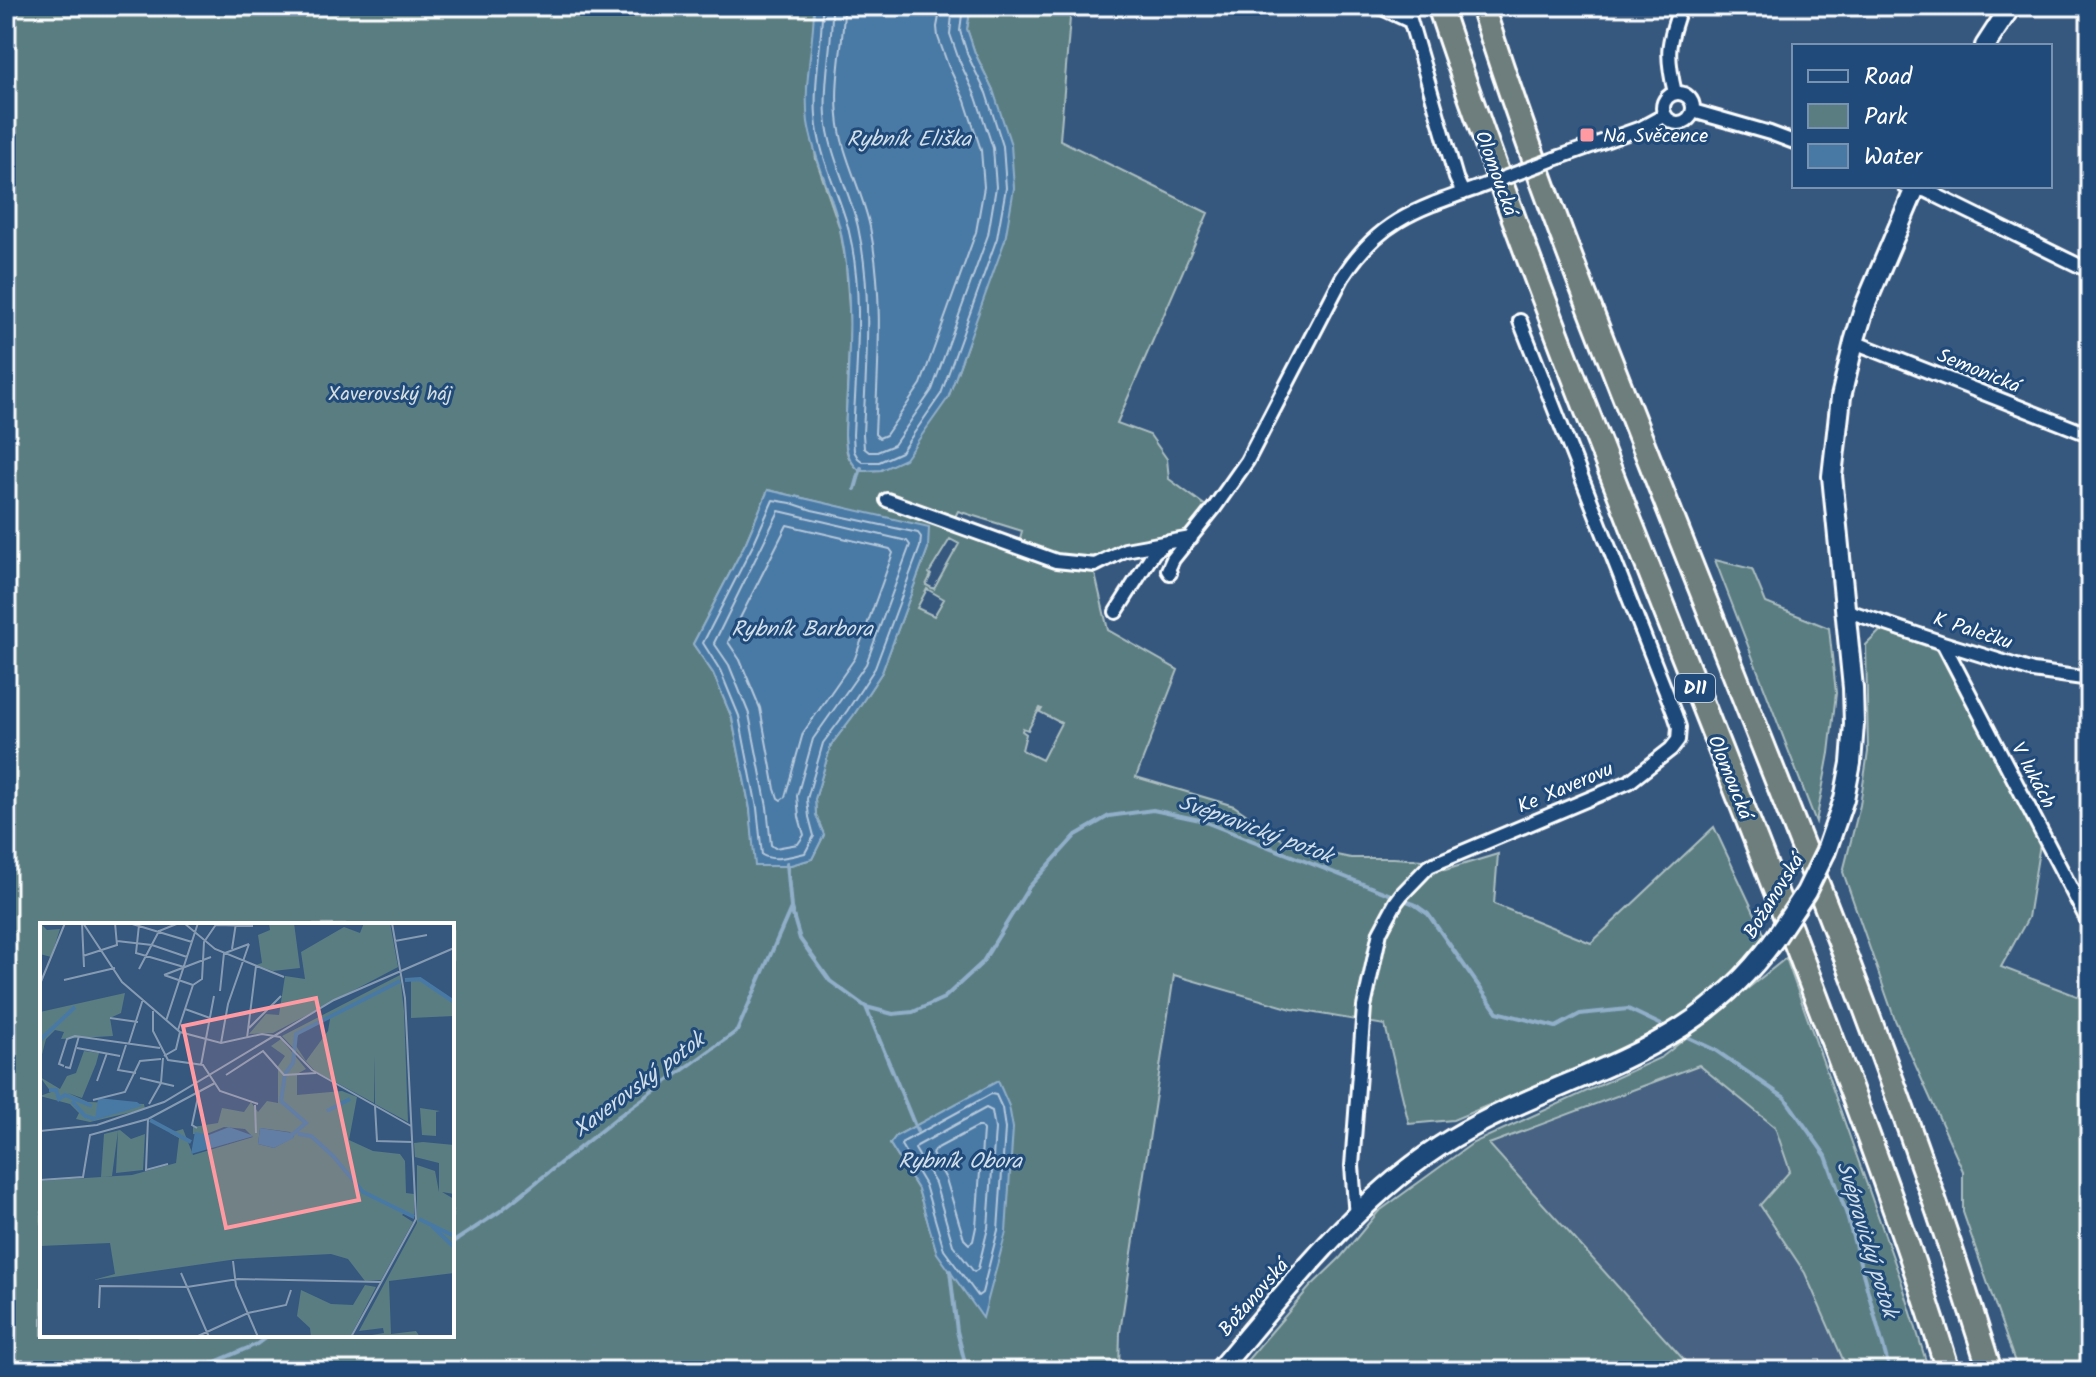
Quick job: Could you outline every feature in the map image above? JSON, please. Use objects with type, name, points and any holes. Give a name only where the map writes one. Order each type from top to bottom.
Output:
[{"type":"highway","name":"Olomoucká","points":[[1439,6],[1527,257],[1764,859],[1864,1124],[1948,1371]]},
{"type":"highway","name":"Olomoucká","points":[[1482,6],[1563,240],[1851,972],[1990,1371]]},
{"type":"street","points":[[1378,6],[1410,21]]},
{"type":"street","points":[[1406,6],[1463,193]]},
{"type":"street","points":[[1675,93],[1668,52],[1681,6]]},
{"type":"street","points":[[1986,44],[2011,6]]},
{"type":"street","points":[[1675,93],[1682,93],[1690,99],[1693,111],[1687,120],[1680,123],[1665,115],[1664,103],[1675,93]]},
{"type":"street","points":[[1693,111],[1792,141]]},
{"type":"street","points":[[1170,573],[1169,565],[1247,461],[1342,278],[1381,231],[1417,209],[1641,128],[1665,115]]},
{"type":"street","name":"Božanovská","points":[[1218,1371],[1317,1256],[1393,1180],[1454,1137],[1500,1113],[1627,1057],[1676,1030],[1713,1004],[1742,978],[1774,940],[1806,892],[1826,851],[1844,799],[1854,724],[1832,476],[1841,397],[1865,306],[1912,188]]},
{"type":"street","points":[[1916,188],[2090,271]]},
{"type":"street","name":"Ke Xaverovu","points":[[1356,1217],[1352,1166],[1364,1007],[1380,932],[1399,898],[1429,866],[1629,782],[1678,740],[1679,727],[1675,715],[1520,321]]},
{"type":"street","name":"Semonická","points":[[1854,342],[2090,435]]},
{"type":"street","points":[[887,500],[1056,561],[1095,565],[1125,550],[1191,538]]},
{"type":"street","points":[[1116,612],[1154,552],[1168,541]]},
{"type":"street","name":"K Palečku","points":[[1845,610],[2033,671],[2090,679]]},
{"type":"street","name":"V lukách","points":[[1943,643],[2090,925]]},
{"type":"shaded area","points":[[1699,1065],[1775,1127],[1790,1172],[1760,1205],[1805,1273],[1848,1371],[1694,1371],[1489,1144]]},
{"type":"green space","name":"Xaverovský háj","points":[[6,6],[814,6],[807,88],[816,159],[840,229],[846,264],[850,324],[845,441],[849,458],[860,471],[881,470],[948,398],[968,343],[993,90],[967,29],[971,6],[1071,6],[1060,140],[1208,213],[1117,423],[1150,435],[1167,459],[1169,479],[1207,507],[1185,531],[1091,557],[1108,630],[1178,670],[1136,777],[1234,806],[1297,847],[1351,858],[1439,861],[1445,870],[1498,854],[1494,904],[1591,943],[1714,827],[1768,942],[1700,1004],[1623,1049],[1453,1120],[1409,1124],[1385,1025],[1292,1009],[1174,975],[1120,1332],[1119,1371],[6,1371]],"holes":[[[768,490],[849,509],[928,548],[882,672],[831,745],[815,799],[816,815],[824,835],[812,859],[787,866],[756,866],[750,809],[732,718],[713,673],[693,644],[746,542]],[[958,511],[1022,531],[1018,546],[952,523]],[[950,539],[959,544],[934,589],[926,585],[931,575],[929,573]],[[927,589],[944,599],[934,616],[917,608]],[[1040,708],[1040,712],[1061,723],[1042,760],[1022,750],[1026,734],[1022,731],[1023,728],[1028,730]],[[940,1113],[937,1253],[918,1189],[890,1144],[896,1136]]]},
{"type":"green space","points":[[1715,560],[1752,569],[1766,603],[1829,628],[1836,693],[1816,822]]},
{"type":"green space","points":[[1881,630],[1940,651],[2040,844],[2028,918],[2001,967],[2090,1001],[2090,1371],[2018,1371],[1963,1212],[1963,1171],[1895,1020],[1843,872],[1860,805],[1868,752],[1866,645]]},
{"type":"green space","points":[[1786,958],[1901,1280],[1929,1371],[1848,1371],[1805,1273],[1760,1205],[1790,1171],[1775,1127],[1699,1065],[1489,1144],[1694,1371],[1238,1371],[1378,1212],[1473,1143],[1662,1057]]},
{"type":"water","name":"Rybník Eliška","points":[[814,6],[971,6],[967,29],[993,90],[1011,145],[1014,188],[1005,240],[948,398],[905,459],[881,470],[860,471],[850,459],[846,445],[848,283],[838,219],[808,122]]},
{"type":"water","name":"Rybník Barbora","points":[[768,490],[929,527],[928,548],[882,672],[831,745],[815,799],[816,815],[824,835],[812,859],[787,866],[755,866],[750,809],[732,718],[713,673],[693,644],[746,542]]},
{"type":"water","name":"Rybník Obora","points":[[998,1081],[1009,1106],[1013,1128],[1006,1232],[983,1318],[937,1253],[918,1189],[890,1144],[896,1136]]},
{"type":"waterway","name":"Svépravický potok","points":[[855,489],[861,468]]},
{"type":"waterway","name":"Svépravický potok","points":[[787,863],[791,908],[800,939],[830,981],[866,1007],[893,1014],[913,1012],[944,998],[982,963],[1029,887],[1076,835],[1109,816],[1153,810],[1200,820],[1414,904],[1428,914],[1497,1012],[1556,1027],[1580,1014],[1628,1009],[1670,1029]]},
{"type":"waterway","name":"Xaverovský potok","points":[[454,1242],[499,1212],[619,1116],[737,1031],[791,908]]},
{"type":"waterway","points":[[866,1007],[917,1131]]},
{"type":"waterway","name":"Svépravický potok","points":[[1681,1034],[1715,1050],[1785,1098],[1826,1156],[1846,1212],[1890,1371]]},
{"type":"waterway","points":[[950,1271],[957,1331],[967,1371]]},
{"type":"waterway","name":"Xaverovský potok","points":[[194,1371],[266,1337]]},
{"type":"place","name":"Na Svěcence","points":[[1587,135]]}]
